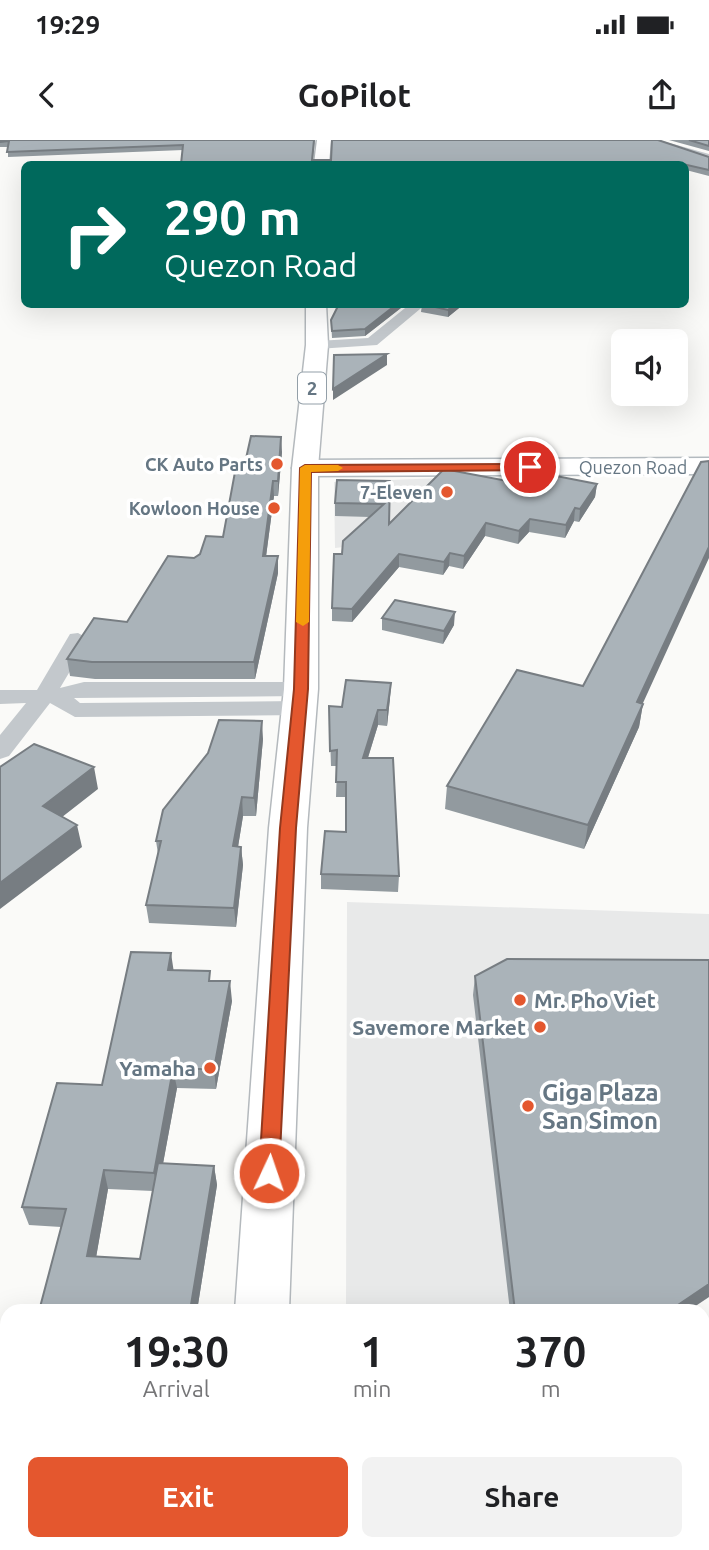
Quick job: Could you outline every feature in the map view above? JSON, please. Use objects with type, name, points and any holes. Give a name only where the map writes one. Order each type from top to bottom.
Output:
[{"type":"main road","points":[[322,161],[324,140]]},
{"type":"main road","name":"2","points":[[262,1304],[287,842],[300,698],[305,468],[317,345],[316,308]]},
{"type":"main road","name":"Quezon Road","points":[[305,468],[709,466]]},
{"type":"street","points":[[648,140],[709,157]]},
{"type":"street","points":[[654,153],[662,144]]},
{"type":"street","points":[[317,345],[372,342],[414,308]]},
{"type":"street","points":[[0,751],[50,696],[78,639]]},
{"type":"street","points":[[0,697],[50,696],[75,710],[142,699],[300,698]]},
{"type":"shaded area","points":[[444,478],[381,549],[362,545],[335,548],[334,482]]},
{"type":"shaded area","name":"Giga Plaza San Simon","points":[[347,902],[709,914],[709,1297],[698,1304],[346,1304]]},
{"type":"building","points":[[0,140],[314,140],[312,160],[331,160],[332,140],[658,140],[709,157],[709,170],[689,165],[689,161],[181,161],[183,145],[7,152],[9,141]]},
{"type":"building","points":[[689,140],[709,140],[709,146]]},
{"type":"building","points":[[337,308],[392,308],[365,329],[332,331],[331,320]]},
{"type":"building","points":[[387,354],[333,389],[334,355]]},
{"type":"building","points":[[251,436],[281,437],[278,481],[273,481],[263,556],[278,556],[254,662],[92,662],[67,659],[94,618],[127,622],[168,556],[194,558],[200,554],[206,536],[223,537],[235,472],[243,472]]},
{"type":"building","points":[[709,461],[709,547],[637,702],[643,704],[588,825],[447,786],[517,670],[583,686],[701,462]]},
{"type":"building","points":[[444,469],[529,485],[541,473],[597,484],[580,509],[575,508],[566,525],[530,519],[519,531],[486,523],[464,556],[450,553],[444,562],[399,554],[352,609],[332,608],[334,554],[342,554],[343,541],[384,504],[335,503],[337,480],[390,481],[389,524]]},
{"type":"building","points":[[395,600],[455,612],[444,631],[382,618]]},
{"type":"building","points":[[346,680],[391,683],[387,710],[378,710],[363,758],[393,758],[399,876],[321,874],[325,831],[346,832],[346,782],[336,782],[337,750],[330,751],[329,706],[342,707]]},
{"type":"building","points":[[219,720],[262,721],[254,798],[242,797],[233,846],[241,847],[234,908],[146,905],[161,841],[156,841],[163,810],[208,753]]},
{"type":"building","points":[[34,744],[94,767],[43,806],[77,825],[0,883],[0,767]]},
{"type":"building","points":[[131,952],[171,953],[168,970],[210,971],[209,981],[230,981],[214,1069],[173,1069],[154,1173],[104,1170],[87,1256],[140,1259],[158,1163],[214,1166],[191,1304],[41,1304],[66,1209],[22,1207],[57,1083],[102,1085]]},
{"type":"building","points":[[507,959],[709,960],[709,1284],[679,1304],[514,1304],[475,976]]},
{"type":"slow traffic","points":[[303,622],[305,468],[338,468]]},
{"type":"place","name":"CK Auto Parts","points":[[277,464]]},
{"type":"place","name":"7-Eleven","points":[[447,492]]},
{"type":"place","name":"Kowloon House","points":[[274,508]]},
{"type":"place","name":"Mr. Pho Viet","points":[[520,1000]]},
{"type":"place","name":"Savemore Market","points":[[540,1027]]},
{"type":"place","name":"Yamaha","points":[[210,1068]]},
{"type":"place","name":"Giga Plaza San Simon","points":[[528,1106]]},
{"type":"route","points":[[269,1173],[288,828],[301,689],[305,468],[530,467]]}]
